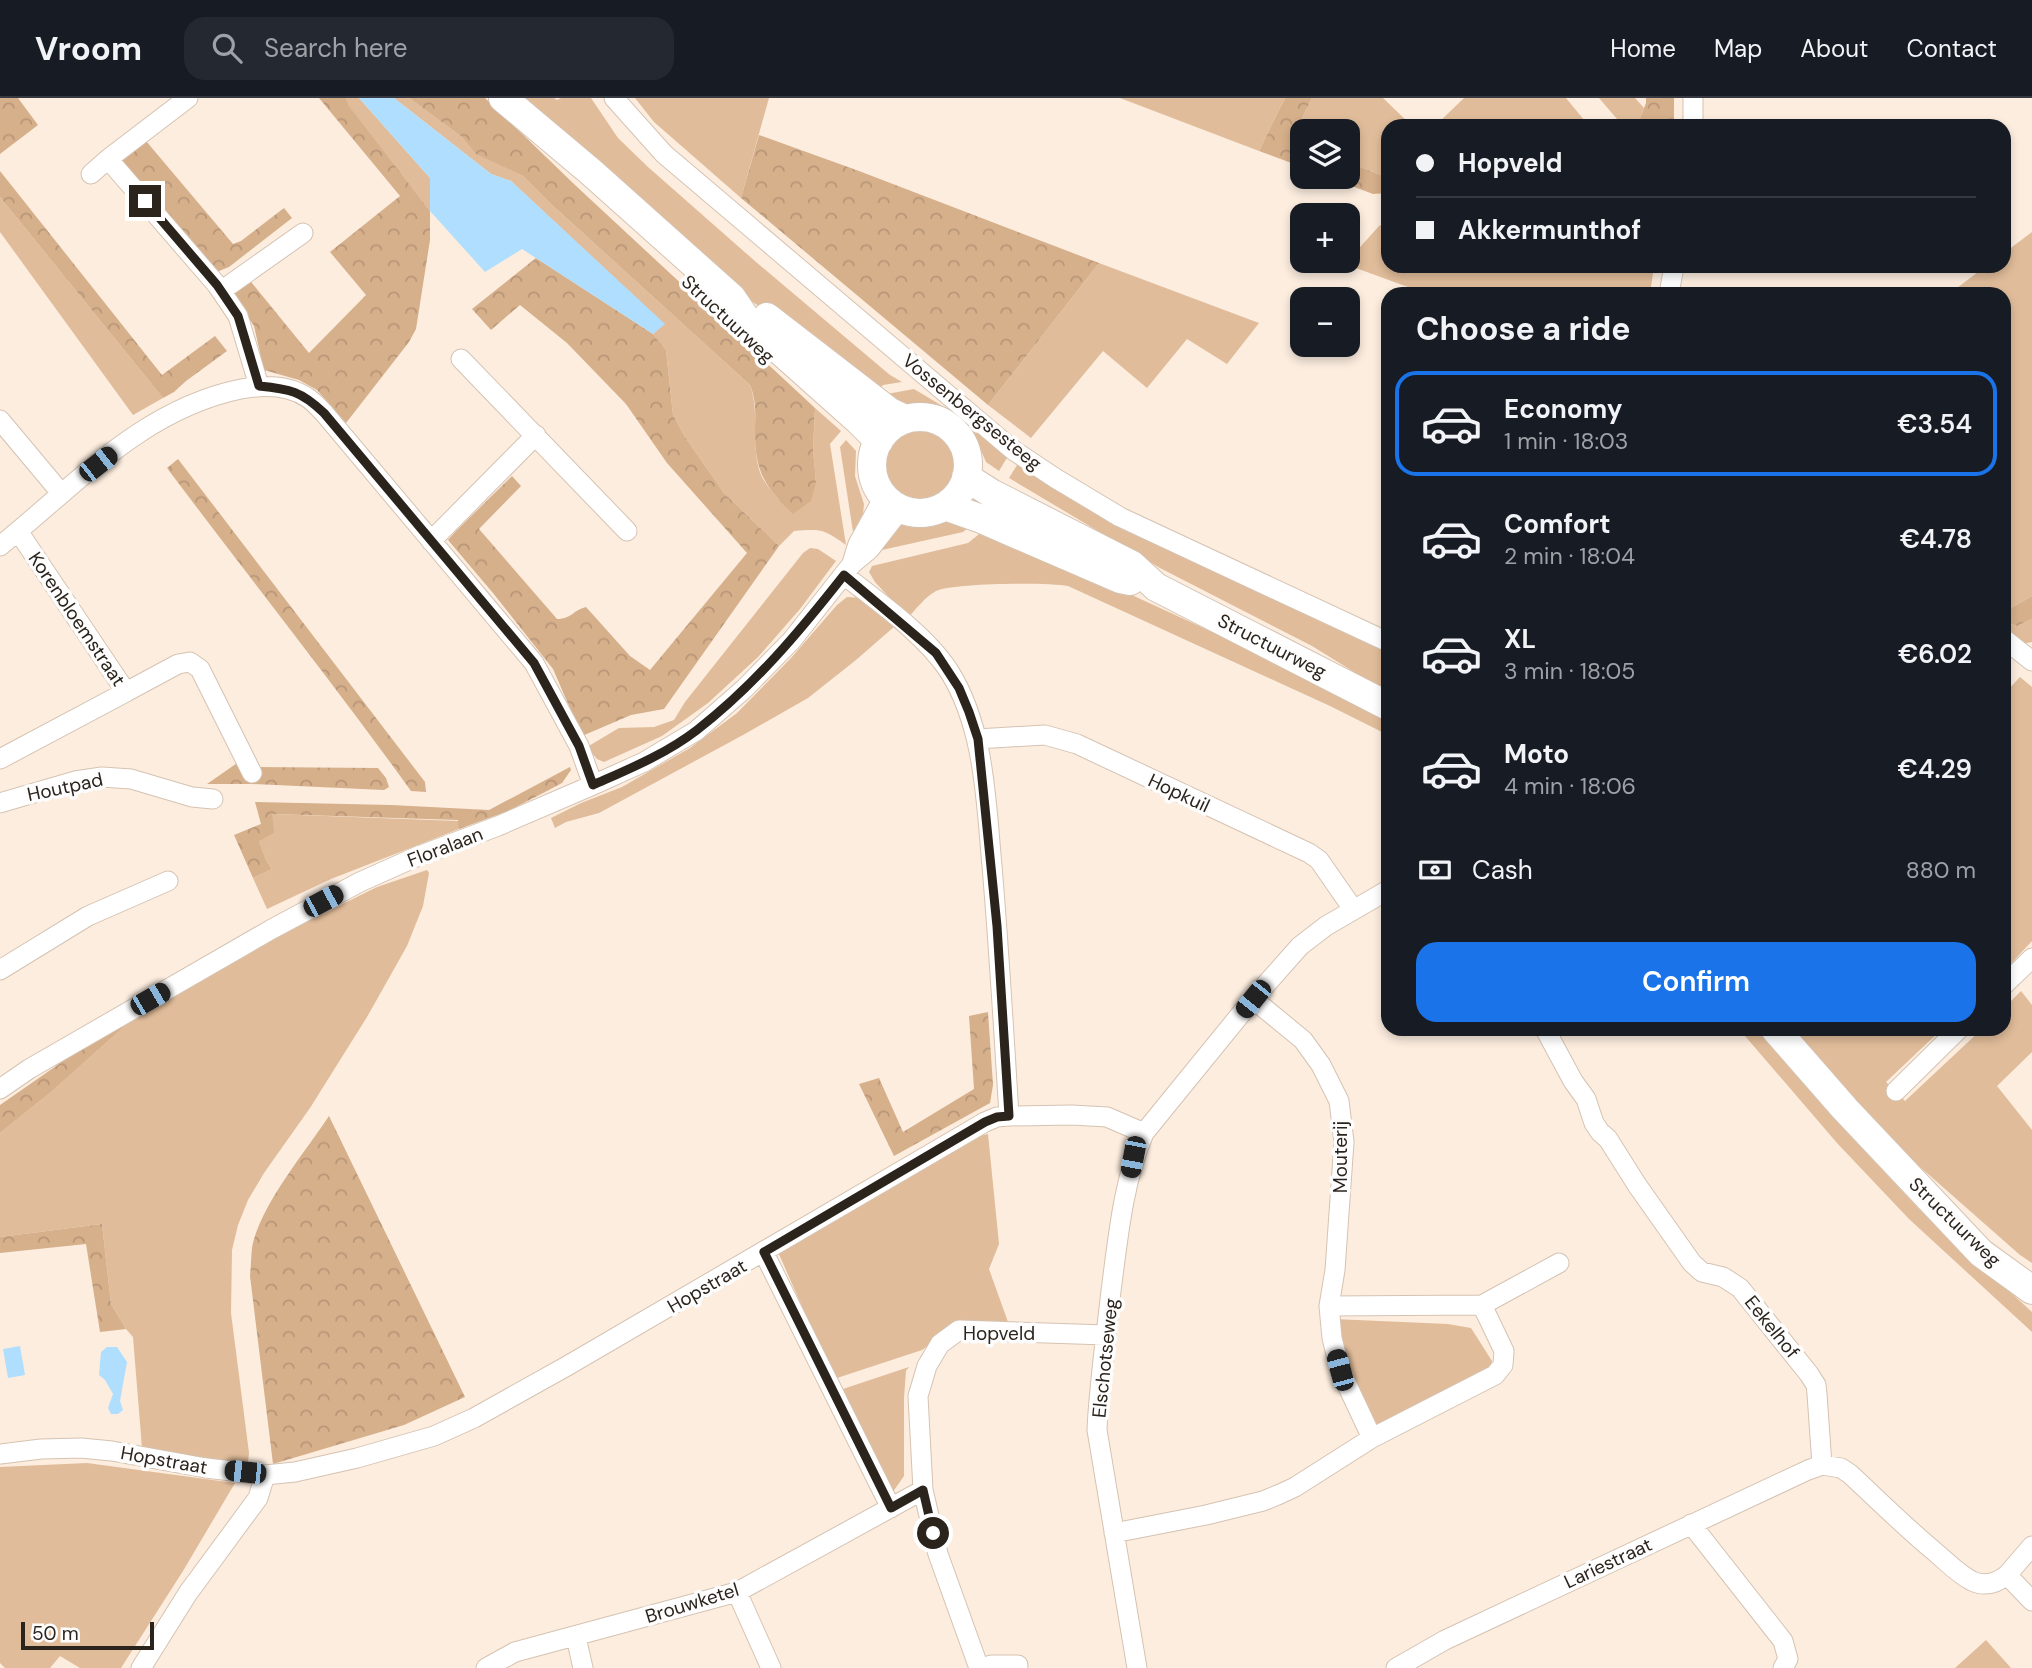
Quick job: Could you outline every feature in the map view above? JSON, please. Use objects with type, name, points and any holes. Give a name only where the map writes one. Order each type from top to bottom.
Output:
[{"type":"main road","name":"Structuurweg","points":[[503,98],[592,172],[732,298],[750,323],[858,419],[875,451]]},
{"type":"main road","name":"Structuurweg","points":[[592,172],[611,211],[818,402],[863,448],[875,451]]},
{"type":"main road","name":"Structuurweg","points":[[732,298],[759,311],[890,412],[905,419]]},
{"type":"main road","points":[[930,418],[946,424],[958,436],[966,450],[967,468],[962,489],[945,506],[923,513],[893,503],[874,480],[875,451],[893,426],[905,419],[930,418]]},
{"type":"main road","points":[[967,468],[1137,557],[1156,587]]},
{"type":"main road","name":"Structuurweg","points":[[945,506],[1120,579],[1156,587],[1381,702]]},
{"type":"main road","name":"Structuurweg","points":[[1781,1036],[1882,1149],[1981,1253],[2032,1290]]},
{"type":"main road","name":"Structuurweg","points":[[1882,1149],[2032,1270]]},
{"type":"street","points":[[91,174],[188,98]]},
{"type":"street","name":"Vossenbergsesteeg","points":[[614,98],[664,154],[1013,450],[1121,517],[1381,639]]},
{"type":"street","points":[[1693,98],[1693,119]]},
{"type":"street","points":[[108,159],[221,291],[238,316],[259,386]]},
{"type":"street","points":[[221,291],[303,233]]},
{"type":"street","points":[[461,359],[627,531]]},
{"type":"street","points":[[0,546],[61,493],[136,434],[161,418],[223,393],[259,386],[288,390],[308,398],[333,424],[534,663],[579,746],[593,785]]},
{"type":"street","points":[[0,420],[61,493]]},
{"type":"street","points":[[431,541],[536,435]]},
{"type":"street","name":"Floralaan","points":[[0,1089],[29,1069],[227,955],[360,882],[593,785],[644,762],[696,731],[744,689],[792,640],[848,569],[858,544],[893,503]]},
{"type":"street","name":"Korenbloemstraat","points":[[0,760],[126,692],[18,531]]},
{"type":"street","points":[[848,569],[936,653],[959,688],[978,739],[997,926],[1009,1116]]},
{"type":"street","points":[[2011,645],[2032,662]]},
{"type":"street","points":[[126,692],[178,664],[190,662],[200,668],[252,773]]},
{"type":"street","name":"Hopkuil","points":[[978,739],[1045,735],[1077,744],[1309,853],[1319,860],[1353,909]]},
{"type":"street","name":"Houtpad","points":[[0,803],[75,781],[102,777],[131,779],[192,797],[213,799]]},
{"type":"street","points":[[0,970],[88,916],[168,881]]},
{"type":"street","points":[[1144,1133],[1253,999],[1311,936],[1381,894]]},
{"type":"street","points":[[2011,978],[2032,958]]},
{"type":"street","name":"Mouterij","points":[[1253,999],[1303,1040],[1321,1065],[1339,1101],[1344,1142],[1335,1270],[1329,1306],[1332,1338],[1340,1370],[1372,1438]]},
{"type":"street","name":"Eekelhof","points":[[1549,1036],[1586,1099],[1594,1123],[1608,1139],[1692,1263],[1702,1272],[1723,1277],[1740,1289],[1809,1374],[1816,1385],[1822,1465]]},
{"type":"street","points":[[1896,1091],[1952,1036]]},
{"type":"street","name":"Hopstraat","points":[[0,1454],[81,1448],[265,1475],[295,1472],[422,1440],[455,1428],[567,1366],[985,1122],[1009,1116],[1107,1116],[1144,1133]]},
{"type":"street","name":"Elschotseweg","points":[[1137,1668],[1097,1430],[1098,1399],[1120,1224],[1133,1157],[1144,1133]]},
{"type":"street","points":[[764,1252],[891,1508]]},
{"type":"street","points":[[1329,1306],[1482,1305],[1559,1263]]},
{"type":"street","points":[[1114,1533],[1263,1501],[1295,1487],[1372,1438],[1495,1375],[1503,1365],[1504,1350],[1482,1305]]},
{"type":"street","name":"Hopveld","points":[[1018,1665],[980,1668],[938,1554],[923,1490],[919,1396],[927,1366],[940,1344],[959,1330],[1106,1335]]},
{"type":"street","points":[[1822,1465],[1841,1468],[1850,1474],[1909,1530],[1972,1581],[1989,1584],[1999,1581],[2032,1546]]},
{"type":"street","name":"Lariestraat","points":[[1396,1668],[1445,1640],[1822,1465]]},
{"type":"street","points":[[141,1668],[188,1593],[258,1498],[265,1475]]},
{"type":"street","name":"Brouwketel","points":[[486,1668],[516,1653],[737,1592],[923,1490]]},
{"type":"street","points":[[1691,1524],[1783,1641],[1788,1659],[1783,1668]]},
{"type":"street","points":[[2007,1575],[2032,1601]]},
{"type":"street","points":[[737,1592],[771,1668]]},
{"type":"street","points":[[576,1637],[583,1668]]},
{"type":"shaded area","points":[[346,98],[359,98],[430,178],[430,211],[347,105]]},
{"type":"shaded area","points":[[394,98],[409,98],[462,137],[477,154],[523,176],[750,385],[755,408],[758,466],[764,480],[778,499],[816,484],[813,449],[815,408],[841,431],[830,444],[846,545],[827,533],[811,530],[794,531],[779,546],[724,493],[673,415],[666,350],[653,334],[664,324],[511,181],[491,174]]},
{"type":"shaded area","points":[[518,98],[591,98],[618,138],[648,167],[756,262],[890,375],[902,382],[883,385],[876,393],[742,294]]},
{"type":"shaded area","points":[[635,98],[769,98],[741,198],[654,122]]},
{"type":"shaded area","points":[[1120,98],[1285,98],[1259,151]]},
{"type":"shaded area","points":[[1312,98],[1383,98],[1405,119],[1381,119],[1380,175],[1360,167],[1360,119],[1302,119]]},
{"type":"shaded area","points":[[1464,98],[1566,98],[1583,119],[1442,119]]},
{"type":"shaded area","points":[[1599,98],[1635,98],[1644,108],[1640,119],[1617,119]]},
{"type":"shaded area","points":[[0,197],[163,398],[133,415],[0,232]]},
{"type":"shaded area","points":[[1381,225],[1381,273],[1653,273],[1651,287],[1408,287],[1360,269],[1360,247]]},
{"type":"shaded area","points":[[2032,232],[2032,596],[2011,608],[2011,287],[1958,287],[1977,273],[2011,273],[2011,248]]},
{"type":"shaded area","points":[[1099,263],[1259,323],[1227,364],[1187,339],[1147,388],[1103,351],[1031,438],[988,405]]},
{"type":"shaded area","points":[[914,389],[954,413],[931,405],[897,406],[887,394]]},
{"type":"shaded area","points":[[954,413],[1008,456],[999,471],[986,462],[976,439]]},
{"type":"shaded area","points":[[920,430],[939,436],[949,446],[955,465],[949,484],[939,494],[920,500],[901,494],[891,484],[885,465],[891,446],[901,436]]},
{"type":"shaded area","points":[[846,440],[856,451],[855,476],[864,504],[863,515],[853,532],[840,447]]},
{"type":"shaded area","points":[[1019,462],[1381,645],[1381,689],[1312,646],[1160,568],[1009,478]]},
{"type":"shaded area","points":[[949,518],[969,527],[963,532],[873,552],[892,527],[925,526]]},
{"type":"shaded area","points":[[984,527],[1286,666],[1381,714],[1381,732],[1068,586],[1001,584],[946,588],[928,596],[908,618],[869,572],[872,566],[968,543]]},
{"type":"shaded area","points":[[810,548],[818,549],[836,561],[800,609],[758,657],[708,703],[662,736],[604,762],[597,759],[587,747],[619,728],[654,727],[674,720],[685,702],[803,553]]},
{"type":"shaded area","points":[[847,597],[864,598],[895,626],[808,698],[599,813],[566,822],[555,828],[551,818],[622,787],[690,748],[737,713]]},
{"type":"shaded area","points":[[2032,619],[2032,642],[2021,644],[2011,636],[2011,624],[2017,626]]},
{"type":"shaded area","points":[[2020,677],[2032,687],[2032,941],[2011,964],[2011,687]]},
{"type":"shaded area","points":[[272,814],[459,821],[459,829],[331,879],[267,909],[253,878],[272,869],[259,841]]},
{"type":"shaded area","points":[[427,870],[429,873],[423,906],[407,946],[367,1017],[310,1108],[264,1173],[248,1200],[238,1225],[232,1250],[231,1313],[248,1462],[236,1463],[142,1448],[133,1337],[111,1304],[102,1224],[0,1237],[0,1133],[50,1093],[144,1009],[256,947],[377,887]]},
{"type":"shaded area","points":[[2021,991],[2032,1005],[2032,1052],[1997,1086],[2032,1130],[2032,1263],[1894,1144],[1794,1036],[1935,1036],[1886,1082],[1905,1101],[1975,1036],[2011,1036],[2011,1001]]},
{"type":"shaded area","points":[[1745,1036],[1764,1036],[1848,1133],[1919,1209],[2032,1312],[2032,1332],[1909,1219],[1837,1143]]},
{"type":"shaded area","points":[[988,1134],[999,1244],[989,1269],[1008,1322],[939,1338],[922,1350],[834,1379],[778,1252],[980,1136]]},
{"type":"shaded area","points":[[1334,1319],[1448,1324],[1471,1328],[1492,1361],[1491,1370],[1378,1434],[1343,1376]]},
{"type":"shaded area","points":[[909,1367],[906,1371],[904,1398],[904,1476],[890,1496],[834,1392]]},
{"type":"shaded area","points":[[87,1463],[235,1483],[121,1668],[80,1668],[60,1656],[50,1668],[5,1668],[0,1663],[0,1467]]},
{"type":"shaded area","points":[[1986,1640],[2011,1668],[1955,1668]]},
{"type":"green space","points":[[0,98],[18,98],[38,125],[0,154]]},
{"type":"green space","points":[[319,98],[346,98],[348,105],[430,211],[430,240],[416,329],[409,342],[346,423],[317,390],[299,380],[264,370],[254,326],[230,290],[247,277],[309,353],[366,295],[330,252],[400,196]]},
{"type":"green space","points":[[409,98],[485,98],[815,408],[813,449],[816,483],[811,501],[793,514],[764,479],[757,459],[755,403],[750,385],[523,176],[476,154],[462,137]]},
{"type":"green space","points":[[1285,98],[1312,98],[1302,119],[1290,119],[1290,163],[1259,151]]},
{"type":"green space","points":[[1646,98],[1674,98],[1674,119],[1640,119]]},
{"type":"green space","points":[[759,135],[1099,263],[988,405],[741,198]]},
{"type":"green space","points":[[146,141],[233,244],[241,241],[284,208],[292,218],[229,267],[213,270],[122,161]]},
{"type":"green space","points":[[1360,167],[1381,175],[1381,193],[1373,194],[1360,189]]},
{"type":"green space","points":[[0,171],[162,375],[215,336],[227,351],[163,398],[0,197]]},
{"type":"green space","points":[[536,258],[653,334],[666,350],[673,415],[685,437],[724,493],[779,546],[664,709],[631,715],[582,736],[553,669],[448,540],[456,531],[512,476],[521,486],[479,529],[557,619],[566,618],[586,607],[630,656],[650,670],[747,553],[667,463],[626,404],[567,343],[520,305],[491,330],[472,309]]},
{"type":"green space","points":[[178,459],[425,782],[426,792],[411,791],[167,468]]},
{"type":"green space","points":[[2032,596],[2032,619],[2017,626],[2011,624],[2011,608]]},
{"type":"green space","points":[[240,761],[248,767],[378,768],[389,787],[384,790],[207,784]]},
{"type":"green space","points":[[570,767],[571,770],[562,783],[508,811],[459,829],[458,820],[272,814],[274,833],[259,841],[272,869],[253,878],[234,835],[261,824],[255,802],[489,810]]},
{"type":"green space","points":[[144,1009],[50,1093],[0,1133],[0,1105],[105,1032]]},
{"type":"green space","points":[[988,1012],[993,1085],[990,1103],[894,1156],[859,1084],[879,1078],[903,1132],[974,1089],[969,1016]]},
{"type":"green space","points":[[329,1116],[465,1397],[404,1425],[273,1464],[250,1276],[252,1248],[256,1232],[273,1197]]},
{"type":"green space","points":[[102,1224],[111,1304],[126,1329],[100,1332],[86,1244],[0,1253],[0,1237]]},
{"type":"water","points":[[359,98],[394,98],[491,174],[511,181],[665,324],[653,334],[522,249],[485,272],[430,211],[430,178]]},
{"type":"water","points":[[20,1346],[25,1375],[8,1378],[3,1349]]},
{"type":"water","points":[[107,1347],[117,1347],[127,1362],[120,1401],[123,1410],[118,1414],[111,1414],[108,1408],[113,1394],[99,1375],[101,1352]]},
{"type":"route","points":[[145,201],[217,285],[238,316],[259,386],[295,392],[308,398],[324,413],[534,663],[579,746],[593,785],[644,762],[696,731],[744,689],[792,640],[844,575],[904,624],[936,653],[949,670],[959,688],[978,739],[997,926],[1009,1116],[985,1122],[764,1252],[891,1508],[923,1490],[933,1533]]}]
